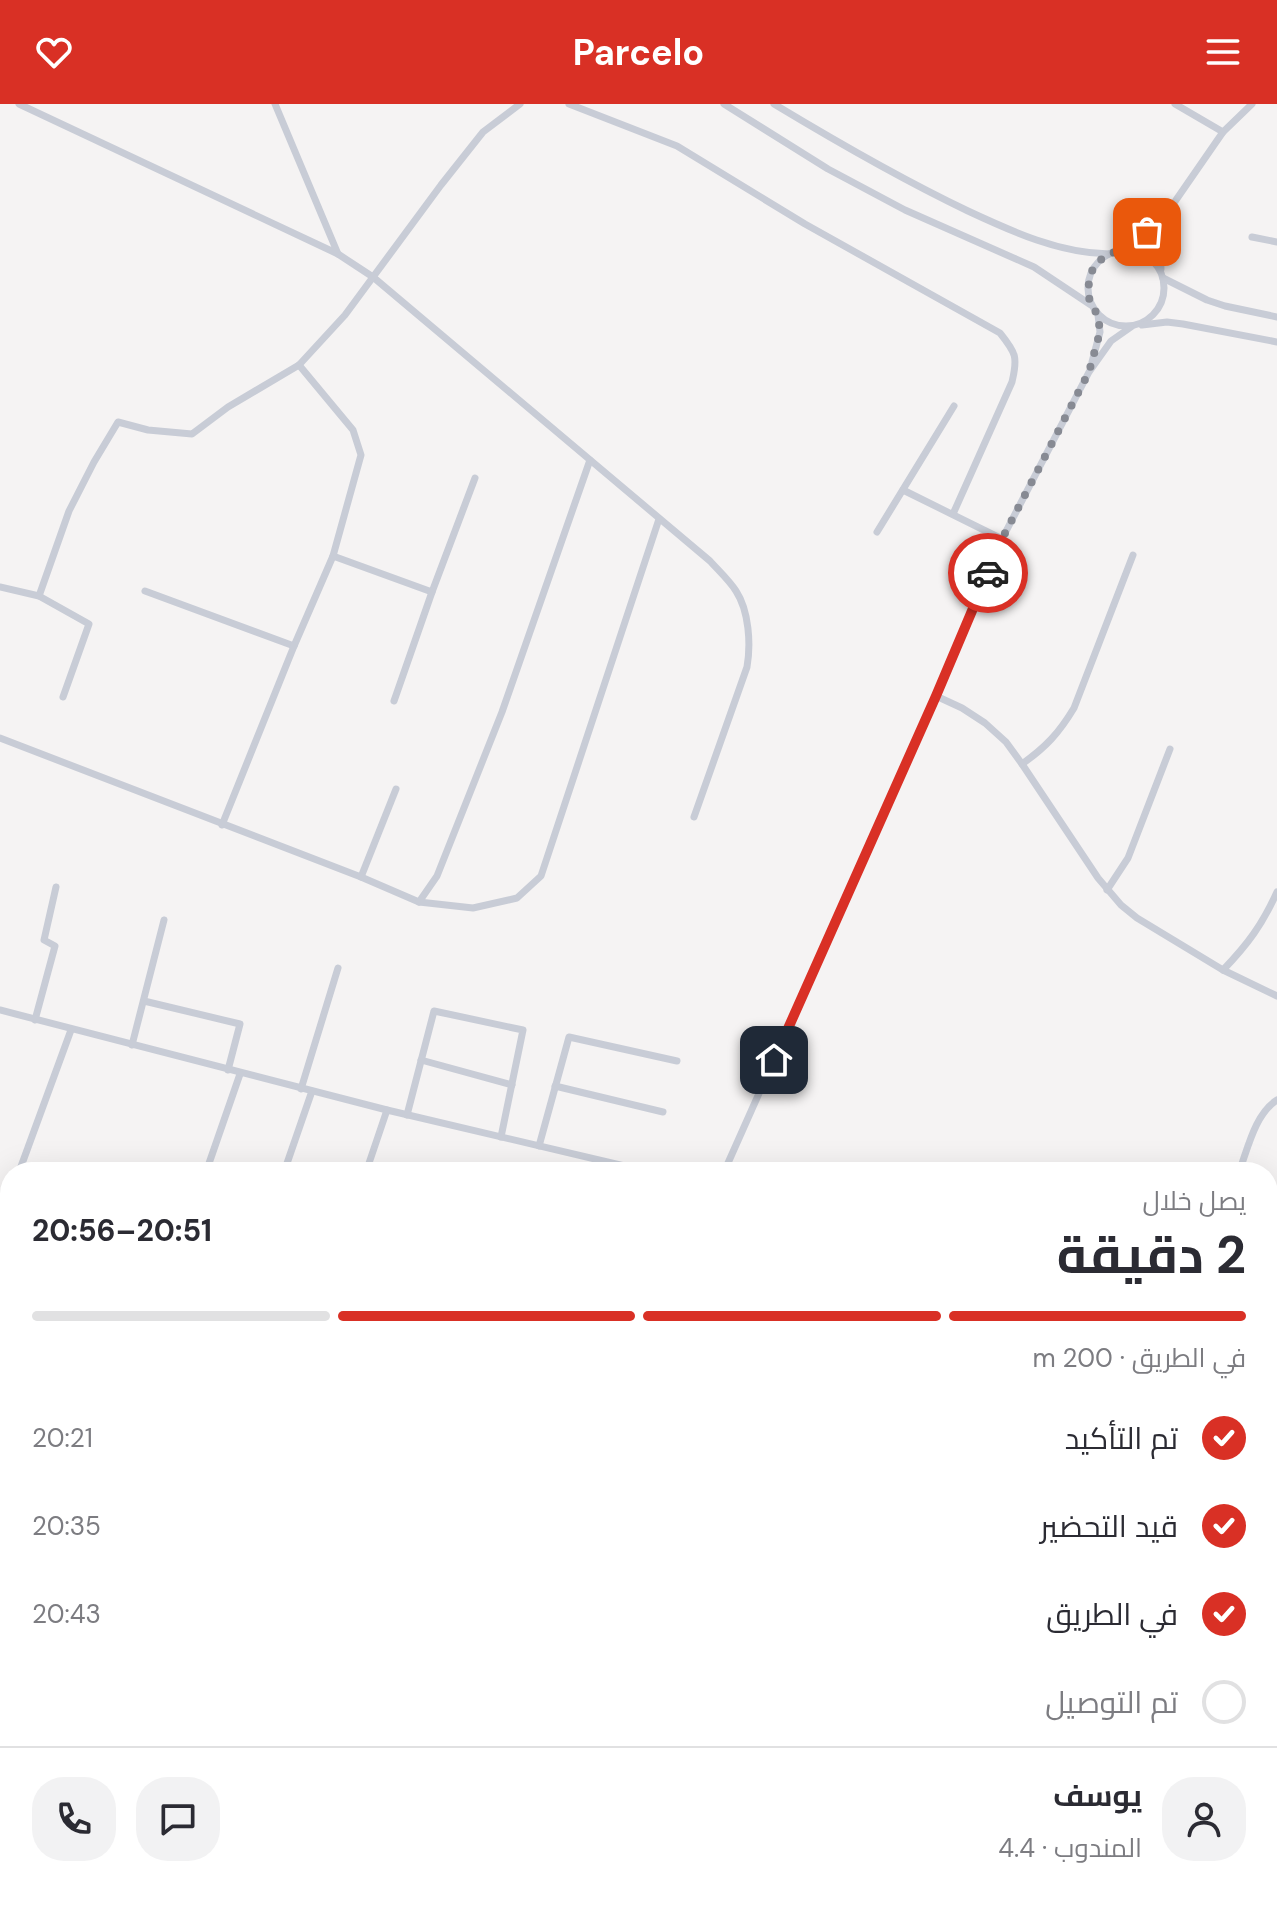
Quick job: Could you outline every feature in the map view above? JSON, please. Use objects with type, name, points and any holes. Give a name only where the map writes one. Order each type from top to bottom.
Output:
[{"type":"lane","points":[[19,104],[338,254],[373,277],[710,561],[737,592],[746,617],[749,654],[694,817]]},
{"type":"lane","points":[[275,104],[338,254]]},
{"type":"lane","points":[[39,596],[69,511],[118,422],[148,430],[192,434],[228,407],[299,365],[345,315],[483,132],[520,104]]},
{"type":"lane","points":[[569,104],[677,146],[805,224],[1000,333],[1013,350],[1016,366],[1012,382],[953,514]]},
{"type":"lane","points":[[724,104],[841,176],[905,210],[1034,267],[1091,305]]},
{"type":"lane","points":[[774,104],[915,186],[1012,231],[1091,254],[1109,254],[1125,249],[1147,232],[1167,213],[1223,132],[1252,104]]},
{"type":"lane","points":[[1175,104],[1223,132]]},
{"type":"lane","points":[[728,1162],[936,696],[1002,539],[1089,372],[1111,341],[1151,318],[1159,309],[1164,297],[1160,241],[1167,213]]},
{"type":"lane","points":[[1252,237],[1277,242]]},
{"type":"lane","points":[[1125,249],[1144,254],[1154,261],[1162,274],[1207,300],[1277,317]]},
{"type":"lane","points":[[1109,254],[1092,271],[1088,294],[1098,315],[1113,325],[1167,322],[1277,342]]},
{"type":"lane","points":[[1089,372],[1100,332],[1098,315]]},
{"type":"lane","points":[[222,825],[333,556],[361,455],[353,430],[299,365]]},
{"type":"lane","points":[[877,532],[954,406]]},
{"type":"lane","points":[[419,902],[437,876],[502,712],[590,460]]},
{"type":"lane","points":[[394,701],[475,478]]},
{"type":"lane","points":[[903,490],[1002,539]]},
{"type":"lane","points":[[0,738],[419,902],[473,908],[517,898],[541,876],[659,519]]},
{"type":"lane","points":[[1022,764],[1043,749],[1061,730],[1074,708],[1133,555]]},
{"type":"lane","points":[[333,556],[432,592]]},
{"type":"lane","points":[[0,587],[39,596],[89,624],[63,697]]},
{"type":"lane","points":[[145,591],[294,646]]},
{"type":"lane","points":[[936,696],[985,723],[1006,742],[1107,890],[1121,905],[1223,970],[1277,996]]},
{"type":"lane","points":[[1107,890],[1128,858],[1170,749]]},
{"type":"lane","points":[[361,877],[396,789]]},
{"type":"lane","points":[[35,1020],[55,946],[44,940],[56,887]]},
{"type":"lane","points":[[1223,970],[1266,917],[1277,892]]},
{"type":"lane","points":[[132,1045],[164,920]]},
{"type":"lane","points":[[301,1089],[338,968]]},
{"type":"lane","points":[[144,1001],[240,1024],[228,1070]]},
{"type":"lane","points":[[0,1010],[240,1074],[594,1162]]},
{"type":"lane","points":[[407,1115],[434,1011],[523,1030],[501,1137]]},
{"type":"lane","points":[[23,1162],[71,1030]]},
{"type":"lane","points":[[539,1146],[569,1037],[677,1061]]},
{"type":"lane","points":[[421,1060],[512,1085]]},
{"type":"lane","points":[[209,1162],[240,1074]]},
{"type":"lane","points":[[555,1086],[663,1112]]},
{"type":"lane","points":[[287,1162],[312,1091]]},
{"type":"lane","points":[[1243,1162],[1265,1109],[1277,1100]]},
{"type":"lane","points":[[369,1162],[387,1110]]},
{"type":"way so far","points":[[988,573],[1002,539],[1089,372],[1100,332],[1098,315],[1088,294],[1092,271],[1099,261],[1125,249],[1147,232]]},
{"type":"route","points":[[774,1060],[988,573]]}]
